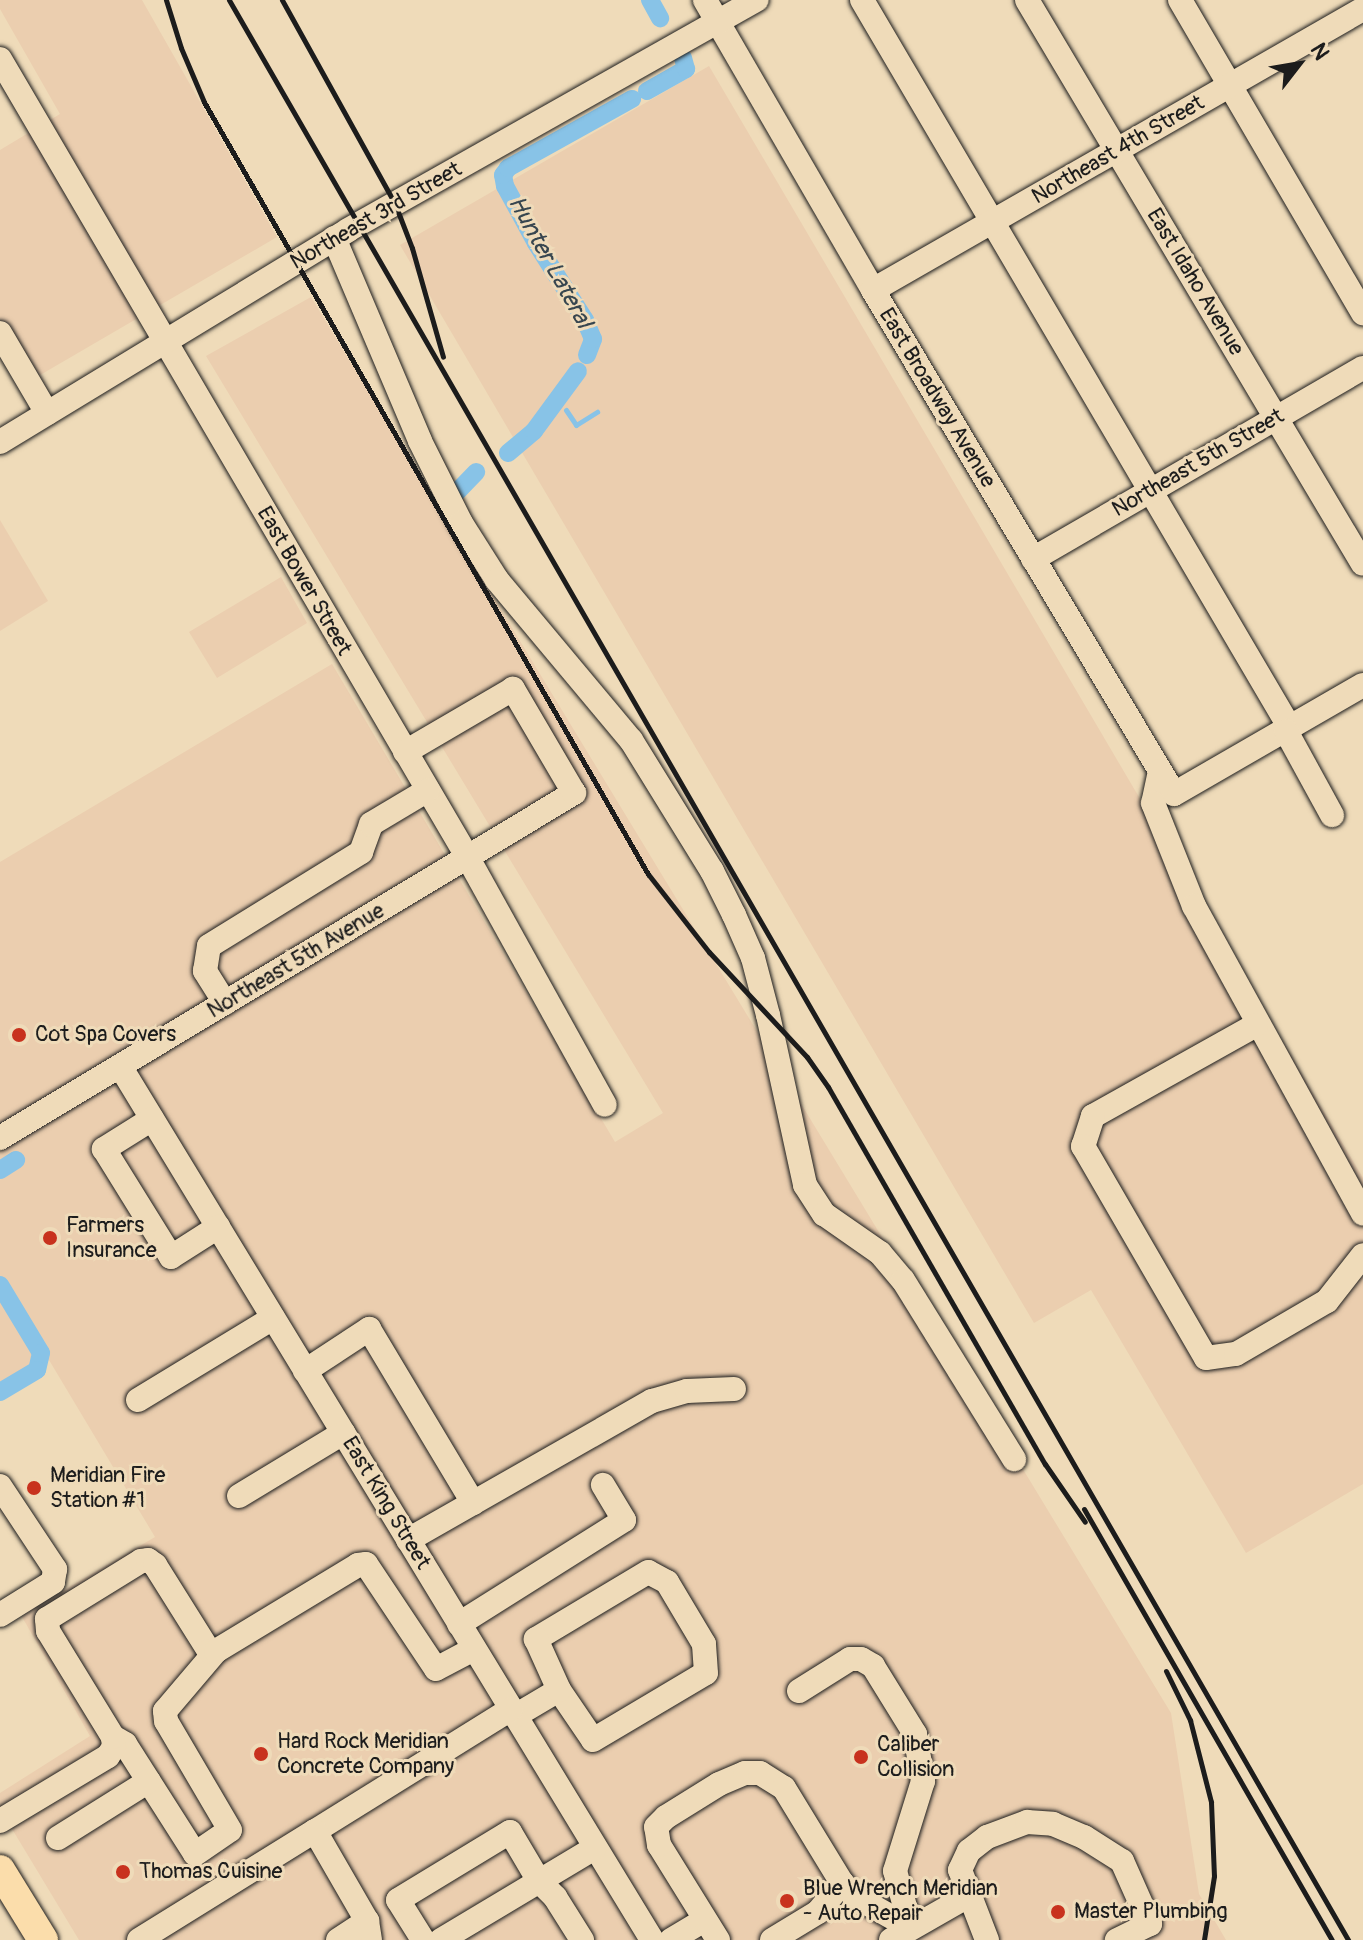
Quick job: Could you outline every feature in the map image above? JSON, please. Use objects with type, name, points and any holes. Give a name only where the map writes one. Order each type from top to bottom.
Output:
[{"type":"main road","points":[[0,1870],[43,1940]]},
{"type":"street","name":"East Broadway Avenue","points":[[705,0],[873,290],[1174,794],[1288,729]]},
{"type":"street","name":"Northeast 3rd Street","points":[[0,442],[334,238],[757,0]]},
{"type":"street","points":[[862,0],[1288,729],[1332,815]]},
{"type":"street","name":"East Idaho Avenue","points":[[1027,0],[1363,564]]},
{"type":"street","points":[[1180,0],[1363,313]]},
{"type":"street","name":"Northeast 4th Street","points":[[873,290],[1363,9]]},
{"type":"street","name":"East Bower Street","points":[[1,65],[468,858],[605,1105]]},
{"type":"street","points":[[334,238],[420,441],[461,523],[497,580],[631,740],[712,871],[734,915],[753,958],[805,1185],[824,1214],[880,1253],[903,1280],[1014,1459]]},
{"type":"street","points":[[0,333],[47,413]]},
{"type":"street","name":"Northeast 5th Street","points":[[1033,559],[1363,368]]},
{"type":"street","points":[[1288,729],[1363,685]]},
{"type":"street","name":"Northeast 5th Avenue","points":[[0,1138],[574,793],[513,689],[405,752]]},
{"type":"street","points":[[1160,771],[1153,803],[1194,906],[1239,983],[1256,1025],[1363,1214]]},
{"type":"street","points":[[225,1003],[205,971],[209,946],[361,852],[371,824],[428,790]]},
{"type":"street","points":[[1256,1025],[1093,1116],[1083,1146],[1206,1358],[1236,1354],[1327,1301],[1363,1255]]},
{"type":"street","name":"East King Street","points":[[120,1066],[652,1940]]},
{"type":"street","points":[[152,1119],[104,1149],[171,1257],[218,1227]]},
{"type":"street","points":[[138,1400],[273,1318]]},
{"type":"street","points":[[305,1371],[369,1329],[473,1503]]},
{"type":"street","points":[[408,1540],[652,1401],[687,1391],[734,1389]]},
{"type":"street","points":[[239,1496],[343,1433]]},
{"type":"street","points":[[459,1624],[624,1520],[603,1485]]},
{"type":"street","points":[[0,1486],[55,1569],[53,1582],[0,1615]]},
{"type":"street","points":[[0,1821],[108,1756],[114,1747],[113,1737],[48,1631],[47,1619],[54,1612],[148,1560],[202,1644],[209,1651],[216,1651]]},
{"type":"street","points":[[113,1737],[125,1744],[195,1854],[230,1830],[166,1721],[165,1711],[216,1651],[358,1565],[366,1564],[436,1669],[474,1649]]},
{"type":"street","points":[[648,1572],[667,1582],[704,1644],[706,1673],[593,1740],[559,1690],[536,1639],[648,1572]]},
{"type":"street","points":[[799,1691],[850,1659],[861,1659],[873,1666],[915,1734],[923,1781],[895,1871],[901,1934]]},
{"type":"street","points":[[139,1940],[513,1712],[559,1690]]},
{"type":"street","points":[[671,1940],[711,1930],[659,1845],[656,1827],[666,1817],[736,1775],[760,1773],[784,1788],[842,1883],[901,1934]]},
{"type":"street","points":[[58,1838],[149,1781]]},
{"type":"street","points":[[987,1940],[960,1870],[969,1851],[1002,1830],[1027,1822],[1053,1824],[1084,1837],[1122,1861],[1150,1924],[1117,1940]]},
{"type":"street","points":[[315,1831],[369,1931],[338,1940]]},
{"type":"street","points":[[423,1940],[398,1900],[510,1832],[539,1881],[555,1897],[582,1940]]},
{"type":"street","points":[[441,1940],[595,1848]]},
{"type":"street","points":[[772,1940],[818,1912],[842,1883]]},
{"type":"street","points":[[901,1934],[968,1896]]},
{"type":"shaded area","points":[[0,0],[142,0],[277,237],[35,378],[0,319],[0,150],[60,114],[0,9]]},
{"type":"shaded area","points":[[709,66],[1363,1178],[1363,1484],[1246,1553],[1091,1290],[1034,1323],[400,245]]},
{"type":"shaded area","points":[[311,297],[1171,1713],[1199,1894],[1226,1940],[79,1940],[0,1809],[0,1793],[90,1736],[21,1615],[155,1537],[49,1360],[0,1389],[0,862],[332,664],[615,1142],[663,1113],[206,356]]},
{"type":"shaded area","points":[[0,520],[48,601],[0,631]]},
{"type":"shaded area","points":[[281,577],[307,623],[217,678],[189,632]]},
{"type":"waterway","name":"Hunter Lateral","points":[[650,0],[660,18]]},
{"type":"waterway","name":"Hunter Lateral","points":[[647,91],[686,69],[683,58]]},
{"type":"waterway","name":"Hunter Lateral","points":[[587,355],[593,339],[585,320],[536,243],[505,186],[503,175],[508,168],[632,99]]},
{"type":"waterway","name":"Hunter Lateral","points":[[508,453],[534,431],[578,371]]},
{"type":"waterway","points":[[566,410],[576,425],[597,412]]},
{"type":"waterway","name":"Hunter Lateral","points":[[454,495],[476,472]]},
{"type":"waterway","name":"Hunter Lateral","points":[[0,1170],[16,1160]]},
{"type":"waterway","name":"Hunter Lateral","points":[[0,1285],[41,1353],[37,1370],[0,1392]]},
{"type":"railway","points":[[166,0],[181,48],[204,102],[648,874],[709,952],[807,1057],[828,1087],[1045,1464],[1085,1522]]},
{"type":"railway","points":[[229,0],[1348,1940]]},
{"type":"railway","points":[[282,0],[395,204],[412,248],[443,357]]},
{"type":"railway","points":[[1084,1509],[1332,1940]]},
{"type":"railway","points":[[1166,1671],[1190,1720],[1211,1802],[1214,1876],[1204,1940]]},
{"type":"place","name":"Cot Spa Covers","points":[[19,1035]]},
{"type":"place","name":"Farmers Insurance","points":[[50,1238]]},
{"type":"place","name":"Meridian Fire Station #1","points":[[34,1488]]},
{"type":"place","name":"Hard Rock Meridian Concrete Company","points":[[261,1754]]},
{"type":"place","name":"Caliber Collision","points":[[861,1757]]},
{"type":"place","name":"Thomas Cuisine","points":[[123,1872]]},
{"type":"place","name":"Blue Wrench Meridian - Auto Repair","points":[[787,1901]]},
{"type":"place","name":"Master Plumbing","points":[[1058,1912]]}]
